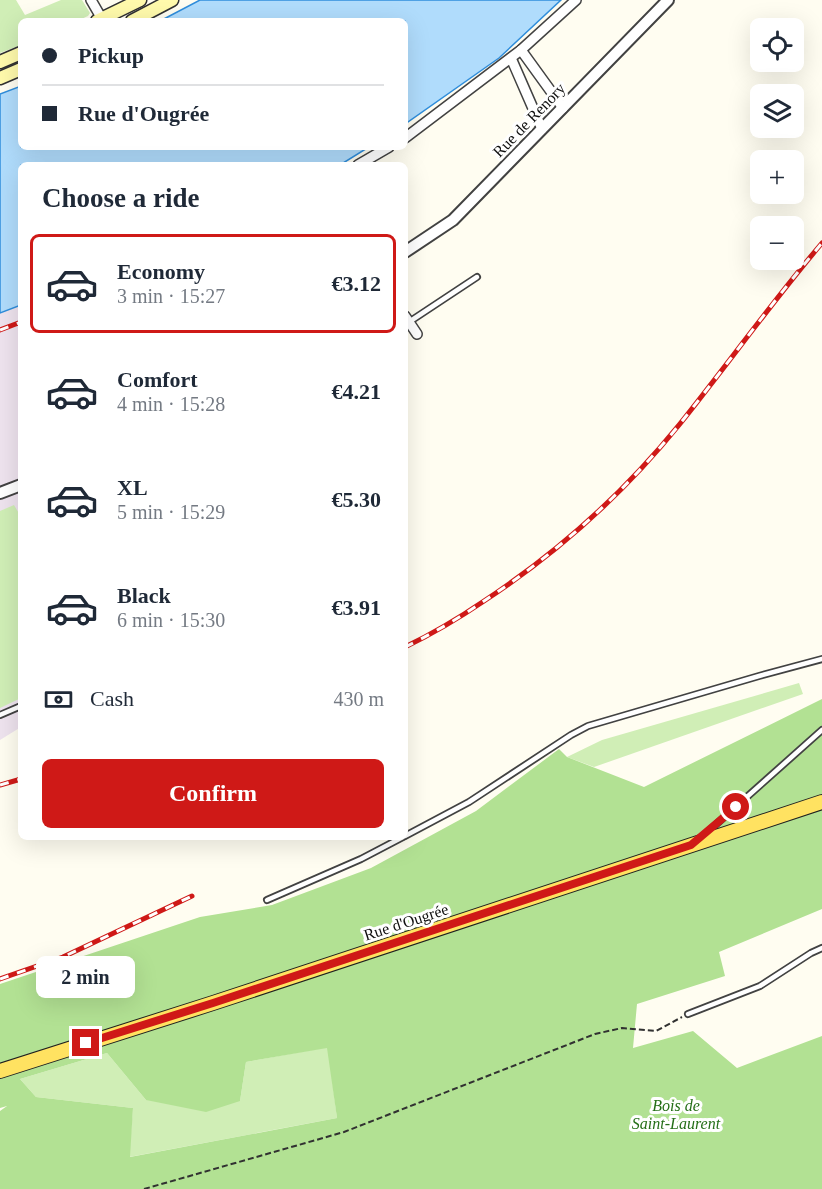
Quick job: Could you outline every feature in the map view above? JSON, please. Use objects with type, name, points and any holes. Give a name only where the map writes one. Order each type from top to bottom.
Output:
[{"type":"main road","points":[[104,18],[140,0]]},
{"type":"main road","points":[[138,18],[172,0]]},
{"type":"main road","points":[[0,62],[18,54]]},
{"type":"main road","points":[[0,78],[18,70]]},
{"type":"main road","name":"Rue d'Ougrée","points":[[0,1071],[822,802]]},
{"type":"street","points":[[91,0],[99,18]]},
{"type":"street","points":[[408,136],[521,50],[576,0]]},
{"type":"street","name":"Rue de Renory","points":[[408,250],[453,220],[668,0]]},
{"type":"street","points":[[521,50],[563,108]]},
{"type":"street","points":[[511,58],[542,129]]},
{"type":"street","points":[[363,162],[384,150]]},
{"type":"street","points":[[408,321],[417,334]]},
{"type":"street","points":[[0,494],[18,486]]},
{"type":"lane","points":[[408,319],[477,278]]},
{"type":"lane","points":[[408,835],[469,802],[588,726],[759,675],[822,659]]},
{"type":"lane","points":[[0,715],[18,707]]},
{"type":"lane","points":[[691,845],[822,730]]},
{"type":"lane","points":[[267,900],[361,859],[398,840]]},
{"type":"lane","points":[[688,1014],[760,986],[822,948]]},
{"type":"path","points":[[144,1189],[344,1132],[595,1034],[622,1028],[656,1031],[688,1014]]},
{"type":"shaded area","points":[[18,306],[18,729],[0,740],[0,313]]},
{"type":"green space","points":[[0,0],[16,0],[25,15],[61,0],[82,0],[90,13],[84,18],[18,18],[18,46],[0,53]]},
{"type":"green space","points":[[14,505],[18,512],[18,699],[0,708],[0,511]]},
{"type":"green space","points":[[799,683],[803,694],[594,767],[567,757],[602,740]]},
{"type":"green space","name":"Bois de Saint-Laurent","points":[[822,699],[822,909],[719,952],[725,976],[637,1004],[633,1048],[693,1031],[737,1068],[822,1036],[822,1189],[0,1189],[0,1111],[7,1106],[0,1108],[0,984],[200,917],[272,905],[371,868],[476,811],[559,749],[567,757],[644,787]],"holes":[[[327,1048],[337,1118],[130,1157],[133,1108],[36,1097],[20,1079],[107,1053],[146,1100],[206,1112],[240,1101],[246,1062]]]},
{"type":"green space","points":[[328,1047],[337,1118],[129,1157],[133,1108],[36,1097],[20,1079],[107,1053],[146,1100],[240,1101],[246,1062]]},
{"type":"water","points":[[200,0],[561,0],[499,58],[408,122],[408,18],[166,18]]},
{"type":"water","points":[[18,87],[18,150],[364,150],[345,162],[18,162],[18,306],[0,313],[0,94]]},
{"type":"railway","points":[[408,646],[455,620],[511,582],[563,542],[612,498],[679,425],[822,243]]},
{"type":"railway","points":[[0,330],[18,323]]},
{"type":"railway","points":[[0,785],[18,780]]},
{"type":"railway","points":[[0,979],[63,957],[192,896]]},
{"type":"route","points":[[86,1043],[691,845],[736,807]]}]
